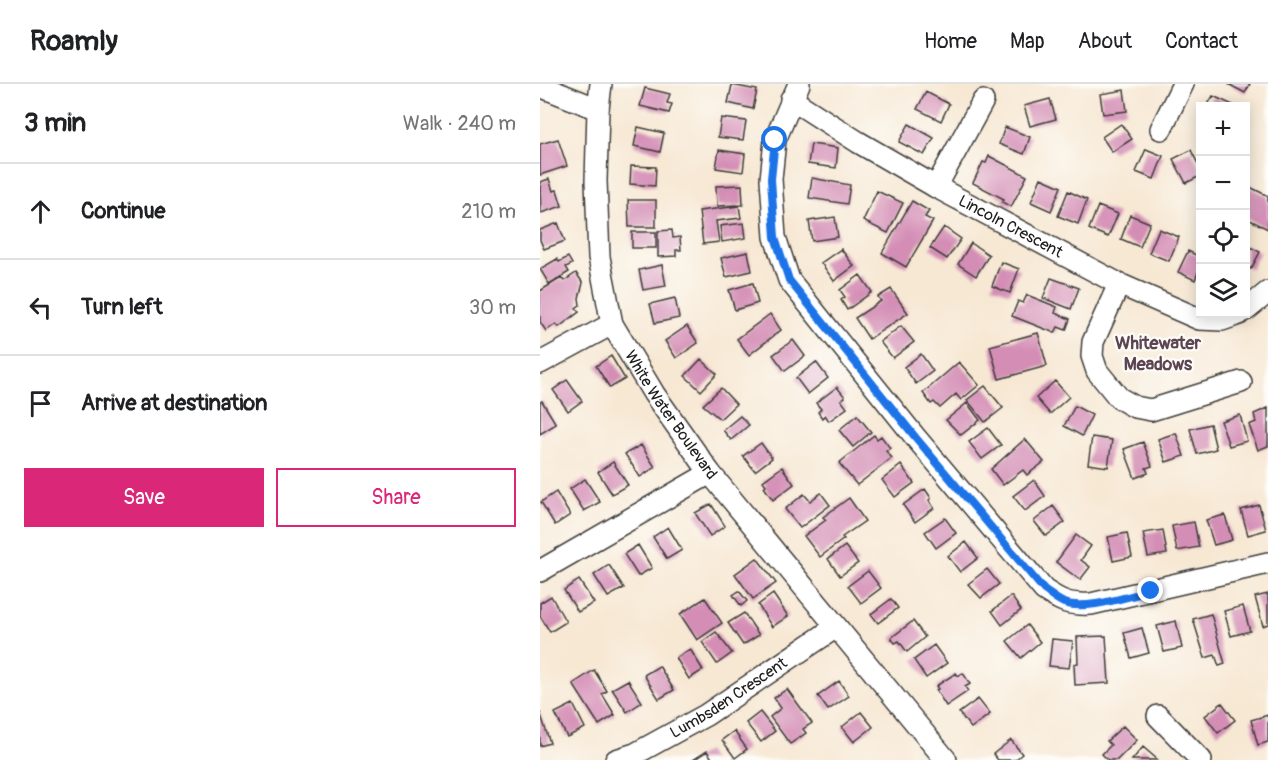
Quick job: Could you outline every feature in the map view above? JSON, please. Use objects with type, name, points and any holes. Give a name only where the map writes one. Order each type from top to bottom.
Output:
[{"type":"street","name":"White Water Boulevard","points":[[602,84],[598,108],[596,181],[599,257],[612,324],[654,394],[710,473],[946,760]]},
{"type":"street","points":[[1161,129],[1183,84]]},
{"type":"street","points":[[540,86],[598,108]]},
{"type":"street","points":[[795,92],[775,140],[771,179],[775,237],[789,280],[916,438],[1044,590],[1062,602],[1077,605],[1091,604],[1268,563]]},
{"type":"street","name":"Lincoln Crescent","points":[[795,92],[858,142],[936,187],[1119,284],[1196,318]]},
{"type":"street","points":[[936,187],[983,101]]},
{"type":"street","points":[[1119,284],[1093,342],[1092,356],[1097,371],[1119,398],[1135,407],[1151,410],[1240,382]]},
{"type":"street","points":[[1250,306],[1268,292]]},
{"type":"street","name":"Lincoln Crescent","points":[[1197,318],[1222,320],[1228,318]]},
{"type":"street","points":[[540,363],[612,324]]},
{"type":"street","points":[[540,571],[710,473]]},
{"type":"street","name":"Lumbsden Crescent","points":[[616,760],[636,754],[706,714],[836,627]]},
{"type":"street","points":[[1158,716],[1201,760]]},
{"type":"building","points":[[1228,84],[1250,84],[1245,93]]},
{"type":"building","points":[[732,85],[757,90],[753,109],[728,103]]},
{"type":"building","points":[[645,88],[670,94],[667,103],[672,104],[669,113],[640,106]]},
{"type":"building","points":[[1124,90],[1127,111],[1103,114],[1100,94]]},
{"type":"building","points":[[926,92],[949,104],[941,121],[917,109]]},
{"type":"building","points":[[1213,96],[1226,102],[1209,102]]},
{"type":"building","points":[[1050,99],[1056,119],[1030,126],[1024,106]]},
{"type":"building","points":[[721,118],[746,121],[743,140],[718,137]]},
{"type":"building","points":[[909,124],[934,138],[924,155],[899,142]]},
{"type":"building","points":[[1121,124],[1132,139],[1112,152],[1102,137]]},
{"type":"building","points":[[638,127],[664,133],[660,152],[634,146]]},
{"type":"building","points":[[1005,127],[1030,137],[1024,154],[999,144]]},
{"type":"building","points":[[558,139],[567,166],[540,175],[540,144]]},
{"type":"building","points":[[811,144],[838,148],[836,168],[808,164]]},
{"type":"building","points":[[1146,149],[1163,156],[1154,179],[1136,172]]},
{"type":"building","points":[[719,150],[745,154],[743,172],[716,168]]},
{"type":"building","points":[[1191,150],[1196,160],[1196,178],[1186,183],[1173,159]]},
{"type":"building","points":[[989,156],[1027,176],[1011,207],[1002,202],[1004,199],[973,183],[983,162],[986,163]]},
{"type":"building","points":[[631,166],[656,167],[655,186],[630,184]]},
{"type":"building","points":[[812,178],[850,185],[847,204],[809,198]]},
{"type":"building","points":[[1041,178],[1061,187],[1051,211],[1031,202]]},
{"type":"building","points":[[549,179],[553,191],[557,190],[562,206],[541,213],[540,182]]},
{"type":"building","points":[[742,185],[743,205],[717,206],[716,186]]},
{"type":"building","points":[[1250,187],[1268,196],[1268,229],[1250,220]]},
{"type":"building","points":[[877,191],[903,203],[888,233],[863,221]]},
{"type":"building","points":[[1068,191],[1087,200],[1078,224],[1058,216]]},
{"type":"building","points":[[628,200],[656,200],[656,227],[629,227]]},
{"type":"building","points":[[912,201],[929,211],[925,217],[933,221],[906,267],[882,253]]},
{"type":"building","points":[[739,206],[741,218],[716,221],[719,242],[703,244],[699,211]]},
{"type":"building","points":[[1098,206],[1118,214],[1108,237],[1089,229]]},
{"type":"building","points":[[1130,215],[1150,223],[1140,247],[1121,239]]},
{"type":"building","points":[[835,217],[838,237],[812,241],[809,221]]},
{"type":"building","points":[[558,223],[565,241],[544,249],[540,240],[540,230]]},
{"type":"building","points":[[744,223],[746,238],[722,242],[720,226]]},
{"type":"building","points":[[944,227],[961,239],[947,259],[930,248]]},
{"type":"building","points":[[1159,229],[1179,237],[1169,261],[1149,253]]},
{"type":"building","points":[[672,230],[673,238],[680,237],[681,250],[676,250],[676,256],[658,257],[658,231]]},
{"type":"building","points":[[632,232],[656,232],[656,248],[632,248]]},
{"type":"building","points":[[971,243],[989,255],[976,276],[958,264]]},
{"type":"building","points":[[1250,247],[1260,252],[1250,268]]},
{"type":"building","points":[[841,249],[854,266],[834,281],[821,263]]},
{"type":"building","points":[[1188,251],[1196,255],[1195,280],[1178,272]]},
{"type":"building","points":[[748,252],[752,271],[726,277],[721,258]]},
{"type":"building","points":[[568,257],[572,264],[566,267],[569,272],[549,284],[540,269],[557,259],[559,262]]},
{"type":"building","points":[[1001,262],[1019,269],[1010,293],[992,286]]},
{"type":"building","points":[[662,265],[666,286],[643,290],[639,270]]},
{"type":"building","points":[[576,273],[583,283],[579,298],[580,305],[576,308],[579,312],[559,327],[556,324],[546,331],[540,322],[540,291],[561,278],[564,281]]},
{"type":"building","points":[[860,275],[872,292],[847,310],[841,300],[845,297],[840,290]]},
{"type":"building","points":[[1051,278],[1079,288],[1071,309],[1043,298]]},
{"type":"building","points":[[753,283],[758,303],[735,310],[729,290]]},
{"type":"building","points":[[891,289],[908,313],[869,339],[855,318],[881,301],[878,297]]},
{"type":"building","points":[[1027,295],[1057,307],[1055,313],[1070,319],[1066,330],[1058,327],[1055,333],[1012,316],[1018,301],[1023,303]]},
{"type":"building","points":[[675,298],[679,318],[655,323],[650,304]]},
{"type":"building","points":[[770,314],[781,330],[749,355],[737,339]]},
{"type":"building","points":[[687,326],[698,343],[676,358],[665,341]]},
{"type":"building","points":[[901,326],[914,342],[893,358],[880,342]]},
{"type":"building","points":[[1038,333],[1047,366],[999,379],[990,346]]},
{"type":"building","points":[[793,340],[805,356],[785,371],[773,355]]},
{"type":"building","points":[[921,354],[933,371],[916,384],[904,367]]},
{"type":"building","points":[[611,356],[625,379],[610,388],[596,366]]},
{"type":"building","points":[[701,359],[717,374],[701,391],[685,376]]},
{"type":"building","points":[[816,362],[828,378],[808,394],[796,378]]},
{"type":"building","points":[[959,362],[979,385],[961,400],[956,394],[940,408],[934,402],[931,404],[923,393]]},
{"type":"building","points":[[567,380],[582,401],[568,411],[553,390]]},
{"type":"building","points":[[1055,381],[1069,397],[1050,414],[1036,398]]},
{"type":"building","points":[[985,386],[1003,408],[985,422],[967,400]]},
{"type":"building","points":[[837,387],[845,397],[841,400],[847,408],[829,421],[825,415],[822,418],[818,412],[821,409],[816,403]]},
{"type":"building","points":[[721,388],[736,404],[720,419],[703,405]]},
{"type":"building","points":[[542,401],[556,424],[540,434],[540,402]]},
{"type":"building","points":[[967,403],[980,420],[961,435],[946,420]]},
{"type":"building","points":[[1075,406],[1092,415],[1082,436],[1064,426]]},
{"type":"building","points":[[1268,408],[1268,446],[1258,450],[1249,425],[1256,422],[1254,414]]},
{"type":"building","points":[[857,415],[871,432],[853,447],[839,430]]},
{"type":"building","points":[[1240,415],[1247,441],[1229,446],[1221,421]]},
{"type":"building","points":[[740,416],[749,425],[731,440],[723,430]]},
{"type":"building","points":[[1210,424],[1216,449],[1197,454],[1190,429]]},
{"type":"building","points":[[988,428],[1001,445],[982,459],[969,442]]},
{"type":"building","points":[[1176,433],[1184,456],[1166,462],[1158,439]]},
{"type":"building","points":[[874,435],[877,439],[881,436],[890,448],[886,451],[892,458],[857,485],[839,463]]},
{"type":"building","points":[[1092,437],[1112,440],[1108,467],[1088,464]]},
{"type":"building","points":[[1025,439],[1044,462],[1027,475],[1023,470],[1003,485],[991,469]]},
{"type":"building","points":[[1143,442],[1152,466],[1146,468],[1148,473],[1135,478],[1124,449]]},
{"type":"building","points":[[761,443],[772,458],[755,471],[743,456]]},
{"type":"building","points":[[641,445],[655,467],[640,477],[625,454]]},
{"type":"building","points":[[613,462],[628,485],[612,494],[598,472]]},
{"type":"building","points":[[901,465],[914,483],[895,497],[882,480]]},
{"type":"building","points":[[782,467],[794,484],[773,500],[764,487],[766,485],[763,481]]},
{"type":"building","points":[[585,479],[600,502],[584,511],[570,489]]},
{"type":"building","points":[[1034,480],[1045,496],[1025,511],[1013,496]]},
{"type":"building","points":[[925,489],[934,508],[915,522],[903,505]]},
{"type":"building","points":[[556,492],[570,515],[555,525],[541,502]]},
{"type":"building","points":[[821,493],[830,505],[800,528],[785,509],[804,494],[810,501]]},
{"type":"building","points":[[849,498],[865,521],[842,537],[844,539],[820,557],[804,536],[826,520],[823,517]]},
{"type":"building","points":[[711,504],[725,526],[710,536],[695,513]]},
{"type":"building","points":[[1259,505],[1266,530],[1248,535],[1241,510]]},
{"type":"building","points":[[1053,506],[1065,522],[1046,536],[1034,521]]},
{"type":"building","points":[[1225,515],[1232,540],[1214,545],[1206,520]]},
{"type":"building","points":[[945,518],[956,533],[936,548],[925,532]]},
{"type":"building","points":[[1194,522],[1199,547],[1177,551],[1172,526]]},
{"type":"building","points":[[668,527],[682,550],[667,559],[653,537]]},
{"type":"building","points":[[1163,530],[1167,554],[1148,557],[1143,533]]},
{"type":"building","points":[[1127,533],[1132,557],[1113,561],[1108,537]]},
{"type":"building","points":[[1076,535],[1091,546],[1081,560],[1090,567],[1080,580],[1056,562]]},
{"type":"building","points":[[966,542],[978,558],[960,572],[948,556]]},
{"type":"building","points":[[638,545],[652,568],[638,576],[624,554]]},
{"type":"building","points":[[845,546],[858,563],[840,576],[828,559]]},
{"type":"building","points":[[757,558],[776,583],[753,599],[735,574]]},
{"type":"building","points":[[609,565],[624,588],[608,597],[594,575]]},
{"type":"building","points":[[987,569],[999,584],[981,598],[968,584]]},
{"type":"building","points":[[868,571],[881,588],[861,603],[848,586]]},
{"type":"building","points":[[579,580],[594,603],[578,612],[564,590]]},
{"type":"building","points":[[739,591],[747,601],[741,606],[733,595]]},
{"type":"building","points":[[773,594],[788,616],[772,627],[758,605]]},
{"type":"building","points":[[1268,594],[1268,624],[1263,626],[1255,597]]},
{"type":"building","points":[[551,596],[566,622],[550,632],[540,616],[540,603]]},
{"type":"building","points":[[1011,596],[1021,610],[1002,625],[992,611]]},
{"type":"building","points":[[705,598],[722,623],[697,640],[680,614]]},
{"type":"building","points":[[891,599],[898,608],[878,623],[871,614]]},
{"type":"building","points":[[1243,606],[1250,631],[1231,636],[1224,611]]},
{"type":"building","points":[[744,613],[759,635],[743,645],[728,623]]},
{"type":"building","points":[[1211,614],[1225,664],[1219,666],[1215,655],[1205,658],[1193,619]]},
{"type":"building","points":[[913,621],[925,637],[907,652],[899,641],[895,643],[891,638]]},
{"type":"building","points":[[1176,621],[1182,648],[1164,652],[1157,626]]},
{"type":"building","points":[[1027,625],[1040,642],[1021,658],[1007,641]]},
{"type":"building","points":[[1142,628],[1149,653],[1131,658],[1124,633]]},
{"type":"building","points":[[716,632],[732,653],[717,664],[702,642]]},
{"type":"building","points":[[1106,636],[1109,683],[1075,685],[1074,664],[1078,663],[1077,637]]},
{"type":"building","points":[[1052,639],[1073,641],[1069,668],[1049,666]]},
{"type":"building","points":[[934,645],[947,663],[926,678],[914,660]]},
{"type":"building","points":[[690,649],[703,670],[689,679],[676,658]]},
{"type":"building","points":[[659,666],[674,690],[659,699],[644,675]]},
{"type":"building","points":[[594,670],[607,691],[602,694],[615,715],[599,725],[573,684]]},
{"type":"building","points":[[956,673],[958,676],[963,673],[970,684],[965,687],[968,691],[946,706],[936,686]]},
{"type":"building","points":[[628,680],[642,702],[627,712],[612,689]]},
{"type":"building","points":[[839,681],[849,696],[828,710],[818,696]]},
{"type":"building","points":[[787,689],[812,723],[803,729],[806,733],[790,744],[770,717],[781,708],[774,698]]},
{"type":"building","points":[[978,699],[990,714],[971,728],[959,713]]},
{"type":"building","points":[[1222,703],[1235,720],[1218,733],[1205,716]]},
{"type":"building","points":[[573,704],[585,728],[567,737],[555,713]]},
{"type":"building","points":[[540,712],[550,743],[540,746]]},
{"type":"building","points":[[760,712],[775,731],[761,742],[746,723]]},
{"type":"building","points":[[861,712],[873,727],[854,742],[842,727]]},
{"type":"building","points":[[1268,715],[1268,742],[1258,745],[1251,720]]},
{"type":"building","points":[[1123,726],[1137,740],[1117,760],[1108,760],[1102,754],[1111,745],[1107,741]]},
{"type":"building","points":[[734,731],[747,749],[735,758],[722,740]]},
{"type":"building","points":[[1011,740],[1022,754],[1015,760],[998,760],[993,754]]},
{"type":"building","points":[[1143,747],[1158,760],[1132,760]]},
{"type":"building","points":[[707,751],[713,760],[693,760]]},
{"type":"district","name":"Whitewater Meadows","points":[[1158,353]]},
{"type":"route","points":[[775,140],[771,179],[775,237],[789,280],[916,438],[1044,590],[1062,602],[1077,605],[1091,604],[1151,591]]}]
